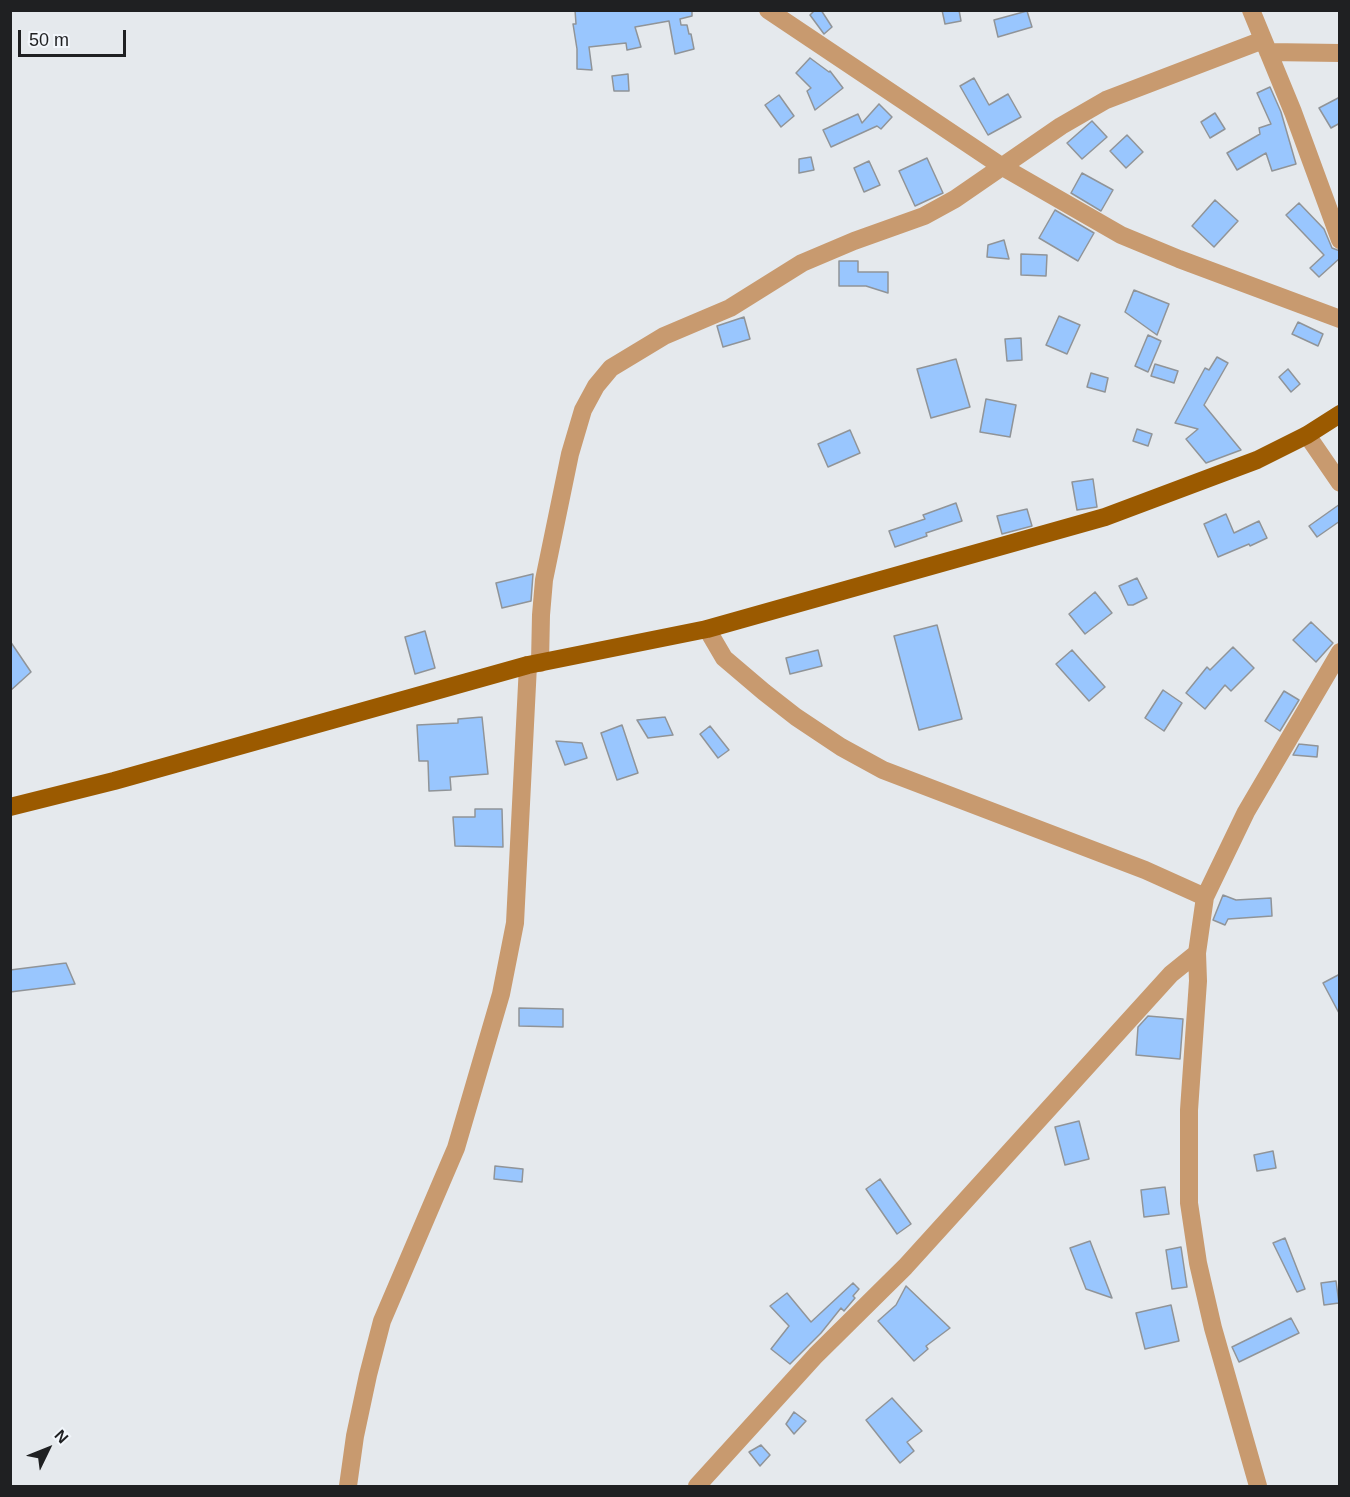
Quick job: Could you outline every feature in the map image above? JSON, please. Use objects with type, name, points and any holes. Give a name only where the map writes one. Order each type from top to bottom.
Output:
[{"type":"main road","points":[[10,807],[114,781],[534,664],[707,629],[1104,517],[1257,460],[1307,435],[1340,414]]},
{"type":"street","points":[[768,10],[1001,166],[1122,235],[1179,259],[1340,319]]},
{"type":"street","points":[[1251,10],[1340,240]]},
{"type":"street","points":[[348,1486],[355,1436],[382,1321],[456,1148],[501,994],[515,923],[534,664],[544,580],[570,454],[584,410],[596,386],[611,368],[664,336],[730,308],[802,263],[854,241],[924,216],[955,199],[1061,126],[1106,100],[1266,46],[1340,53]]},
{"type":"street","points":[[1307,435],[1340,483]]},
{"type":"street","points":[[707,629],[724,658],[764,692],[841,747],[883,770],[1145,870],[1204,897]]},
{"type":"street","points":[[1258,1486],[1212,1328],[1198,1263],[1189,1203],[1189,1110],[1198,981],[1197,953],[1204,897],[1246,812],[1340,652]]},
{"type":"street","points":[[696,1486],[816,1355],[913,1258],[1171,974],[1197,953]]},
{"type":"building","points":[[575,10],[692,10],[692,16],[680,19],[681,25],[687,25],[694,49],[675,54],[669,21],[635,27],[641,47],[627,50],[626,43],[589,47],[592,70],[577,69],[573,24],[576,24]]},
{"type":"building","points":[[815,10],[821,10],[832,27],[824,34],[810,15]]},
{"type":"building","points":[[942,10],[959,10],[961,21],[945,24]]},
{"type":"building","points":[[1027,11],[1032,27],[998,37],[994,20]]},
{"type":"building","points":[[810,58],[830,71],[843,88],[815,110],[807,91],[811,88],[796,73]]},
{"type":"building","points":[[628,74],[629,91],[614,91],[612,76]]},
{"type":"building","points":[[974,78],[989,105],[1008,94],[1021,117],[988,135],[960,86]]},
{"type":"building","points":[[1270,87],[1281,112],[1296,164],[1272,171],[1266,153],[1237,170],[1227,153],[1260,134],[1259,128],[1271,124],[1257,93]]},
{"type":"building","points":[[779,95],[794,116],[781,127],[765,105]]},
{"type":"building","points":[[1340,97],[1340,123],[1331,128],[1319,108]]},
{"type":"building","points":[[879,104],[892,117],[881,129],[877,126],[831,147],[823,130],[858,114],[862,123]]},
{"type":"building","points":[[1215,113],[1225,129],[1210,138],[1201,122]]},
{"type":"building","points":[[1092,121],[1107,137],[1082,159],[1067,143]]},
{"type":"building","points":[[1127,135],[1143,152],[1126,168],[1110,151]]},
{"type":"building","points":[[811,157],[814,170],[799,173],[799,159]]},
{"type":"building","points":[[927,158],[943,193],[915,206],[899,171]]},
{"type":"building","points":[[869,161],[880,185],[864,192],[854,168]]},
{"type":"building","points":[[1082,173],[1113,190],[1101,211],[1071,193]]},
{"type":"building","points":[[1215,200],[1238,221],[1214,247],[1192,226]]},
{"type":"building","points":[[1299,203],[1324,229],[1332,248],[1340,251],[1340,258],[1319,277],[1310,268],[1324,255],[1286,215]]},
{"type":"building","points":[[1055,210],[1094,233],[1078,261],[1039,238]]},
{"type":"building","points":[[1004,240],[1009,259],[987,257],[988,245]]},
{"type":"building","points":[[1021,254],[1047,255],[1046,276],[1021,275]]},
{"type":"building","points":[[839,261],[858,261],[858,272],[888,272],[888,293],[866,286],[839,286]]},
{"type":"building","points":[[1134,290],[1169,304],[1157,335],[1125,312]]},
{"type":"building","points":[[1059,316],[1080,325],[1067,354],[1046,345]]},
{"type":"building","points":[[744,317],[750,339],[723,347],[717,326]]},
{"type":"building","points":[[1298,322],[1323,334],[1318,346],[1292,334]]},
{"type":"building","points":[[1148,335],[1161,341],[1148,372],[1135,366]]},
{"type":"building","points":[[1021,338],[1022,360],[1007,361],[1005,339]]},
{"type":"building","points":[[1217,357],[1228,363],[1204,405],[1241,450],[1206,463],[1186,439],[1198,429],[1175,423],[1205,368],[1209,370]]},
{"type":"building","points":[[956,359],[970,407],[931,418],[917,369]]},
{"type":"building","points":[[1155,364],[1178,371],[1174,383],[1151,376]]},
{"type":"building","points":[[1288,369],[1300,384],[1291,392],[1279,377]]},
{"type":"building","points":[[1091,373],[1108,378],[1105,392],[1087,387]]},
{"type":"building","points":[[986,399],[1016,405],[1010,437],[980,432]]},
{"type":"building","points":[[1137,429],[1152,434],[1148,446],[1133,441]]},
{"type":"building","points":[[850,430],[860,453],[828,467],[818,444]]},
{"type":"building","points":[[1093,479],[1097,507],[1077,510],[1072,482]]},
{"type":"building","points":[[956,503],[962,521],[926,533],[927,536],[895,547],[889,531],[925,519],[923,515]]},
{"type":"building","points":[[1340,504],[1340,521],[1317,537],[1309,526]]},
{"type":"building","points":[[1027,509],[1032,526],[1002,534],[997,516]]},
{"type":"building","points":[[1226,514],[1234,533],[1259,521],[1267,538],[1218,557],[1204,524]]},
{"type":"building","points":[[533,574],[531,601],[502,608],[496,583]]},
{"type":"building","points":[[1137,578],[1147,598],[1128,605],[1119,586]]},
{"type":"building","points":[[1095,592],[1112,613],[1085,634],[1069,614]]},
{"type":"building","points":[[1311,622],[1333,643],[1316,662],[1293,640]]},
{"type":"building","points":[[937,625],[962,719],[919,730],[894,636]]},
{"type":"building","points":[[425,631],[435,668],[415,674],[405,637]]},
{"type":"building","points":[[10,641],[31,672],[10,691]]},
{"type":"building","points":[[1233,647],[1254,668],[1231,691],[1225,685],[1205,709],[1186,693],[1207,667],[1210,670]]},
{"type":"building","points":[[818,650],[822,666],[790,674],[786,658]]},
{"type":"building","points":[[1072,650],[1105,687],[1089,701],[1056,664]]},
{"type":"building","points":[[1163,690],[1182,703],[1164,731],[1145,718]]},
{"type":"building","points":[[1284,691],[1299,700],[1280,731],[1265,721]]},
{"type":"building","points":[[482,717],[488,774],[450,777],[451,790],[429,791],[428,761],[419,761],[417,725],[458,723],[458,719]]},
{"type":"building","points":[[665,717],[673,735],[648,738],[637,720]]},
{"type":"building","points":[[622,725],[638,773],[617,780],[601,733]]},
{"type":"building","points":[[710,726],[729,750],[718,758],[700,734]]},
{"type":"building","points":[[556,741],[582,743],[587,758],[565,765]]},
{"type":"building","points":[[1299,744],[1318,746],[1317,757],[1293,755]]},
{"type":"building","points":[[475,809],[502,809],[503,847],[455,846],[453,817],[475,817]]},
{"type":"building","points":[[1223,895],[1236,900],[1271,898],[1272,916],[1228,919],[1225,925],[1213,920]]},
{"type":"building","points":[[66,963],[75,984],[10,992],[10,970]]},
{"type":"building","points":[[1340,974],[1340,1015],[1323,983]]},
{"type":"building","points":[[519,1008],[563,1009],[563,1027],[519,1026]]},
{"type":"building","points":[[1148,1016],[1183,1019],[1180,1059],[1136,1055],[1138,1027]]},
{"type":"building","points":[[1079,1121],[1089,1159],[1065,1165],[1055,1127]]},
{"type":"building","points":[[1273,1151],[1276,1168],[1257,1171],[1254,1155]]},
{"type":"building","points":[[495,1166],[523,1169],[522,1182],[494,1179]]},
{"type":"building","points":[[880,1179],[911,1224],[897,1234],[866,1189]]},
{"type":"building","points":[[1165,1187],[1169,1214],[1144,1217],[1141,1190]]},
{"type":"building","points":[[1285,1238],[1305,1289],[1297,1292],[1273,1243]]},
{"type":"building","points":[[1090,1241],[1112,1298],[1086,1289],[1070,1248]]},
{"type":"building","points":[[1181,1247],[1187,1287],[1172,1289],[1166,1250]]},
{"type":"building","points":[[1336,1281],[1339,1303],[1324,1305],[1321,1283]]},
{"type":"building","points":[[853,1283],[859,1289],[853,1296],[855,1298],[844,1311],[841,1308],[821,1333],[790,1364],[771,1349],[789,1326],[770,1306],[787,1293],[811,1322]]},
{"type":"building","points":[[906,1286],[950,1328],[926,1346],[928,1349],[914,1361],[878,1321],[896,1305]]},
{"type":"building","points":[[1171,1305],[1179,1341],[1145,1349],[1136,1313]]},
{"type":"building","points":[[1291,1318],[1299,1333],[1239,1362],[1232,1347]]},
{"type":"building","points":[[892,1398],[922,1431],[907,1442],[914,1451],[900,1463],[866,1420]]},
{"type":"building","points":[[794,1412],[806,1421],[794,1434],[786,1424]]},
{"type":"building","points":[[761,1445],[770,1455],[760,1466],[749,1452]]}]
